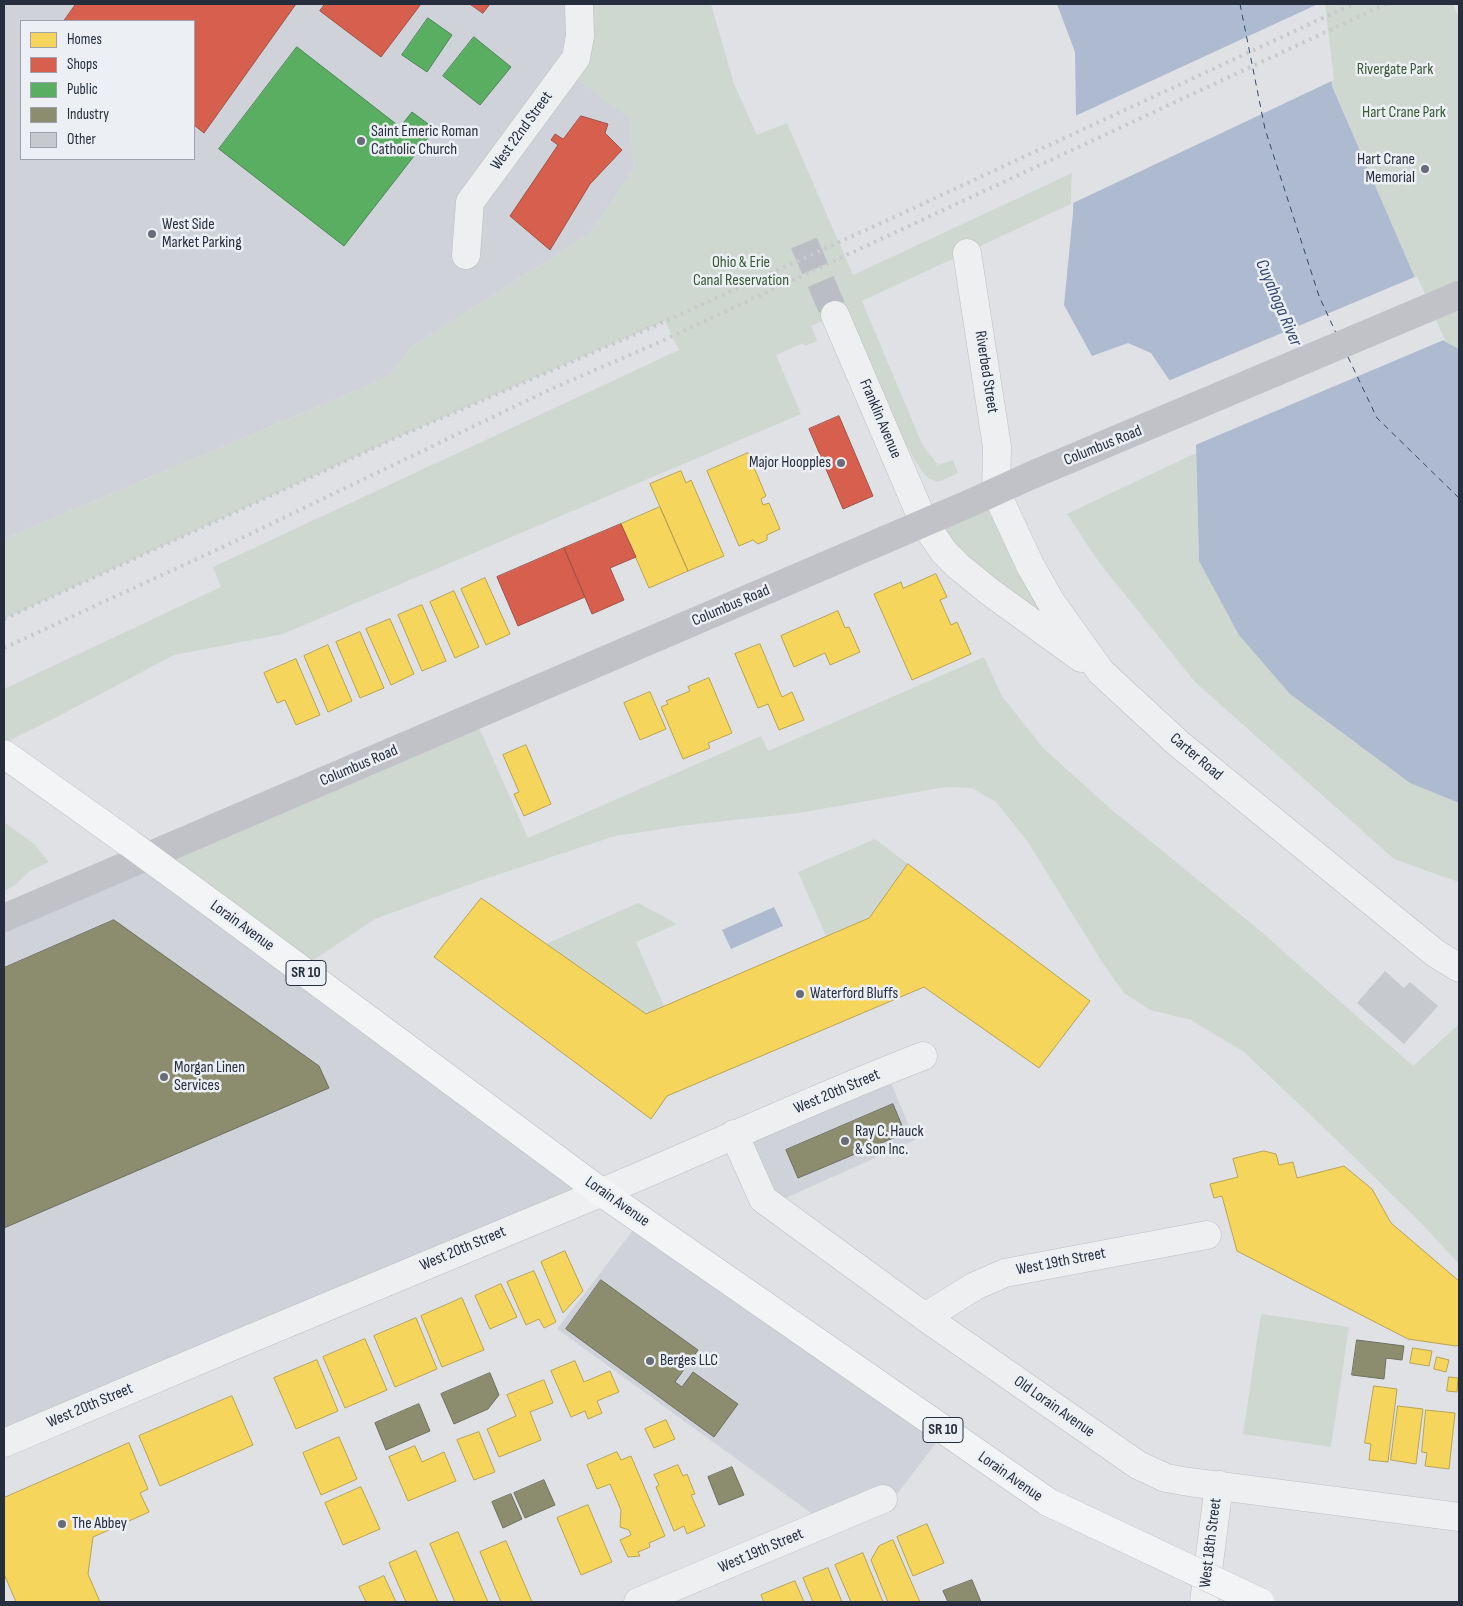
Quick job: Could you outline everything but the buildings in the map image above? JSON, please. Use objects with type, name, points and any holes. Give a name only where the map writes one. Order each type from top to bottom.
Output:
[{"type":"main road","name":"Lorain Avenue","points":[[11,759],[222,911],[601,1192],[1048,1502],[1260,1602]]},
{"type":"street","name":"West 22nd Street","points":[[466,255],[470,202],[576,58],[580,36],[579,6]]},
{"type":"street","name":"Riverbed Street","points":[[967,253],[997,447],[996,492]]},
{"type":"street","name":"Columbus Road","points":[[4,918],[1459,295]]},
{"type":"street","name":"Franklin Avenue","points":[[835,315],[924,523],[944,552],[990,592],[1101,672]]},
{"type":"street","name":"Carter Road","points":[[996,492],[1030,566],[1051,602],[1101,672],[1179,744],[1435,953],[1459,968]]},
{"type":"street","name":"West 20th Street","points":[[4,1443],[923,1056]]},
{"type":"street","name":"Old Lorain Avenue","points":[[734,1134],[763,1199],[925,1317],[1138,1465],[1166,1478],[1459,1517]]},
{"type":"street","name":"West 19th Street","points":[[925,1317],[976,1286],[1005,1273],[1207,1235]]},
{"type":"street","name":"West 18th Street","points":[[1204,1602],[1219,1485]]},
{"type":"street","name":"West 19th Street","points":[[638,1602],[883,1499]]},
{"type":"shaded area","points":[[4,4],[579,4],[566,71],[629,117],[634,169],[589,234],[410,348],[390,376],[4,539]]},
{"type":"shaded area","points":[[149,856],[601,1192],[4,1443],[4,918]]},
{"type":"shaded area","points":[[886,1071],[915,1140],[770,1205],[734,1134]]},
{"type":"shaded area","points":[[641,1220],[945,1431],[898,1493],[825,1523],[557,1329]]},
{"type":"green space","points":[[579,4],[711,4],[734,84],[757,135],[787,123],[853,275],[1328,54],[1323,4],[1453,4],[1459,18],[1459,349],[1442,340],[1331,83],[862,301],[922,444],[938,465],[953,460],[958,473],[938,482],[928,478],[921,470],[898,432],[835,315],[811,326],[817,341],[805,346],[803,343],[776,355],[801,414],[283,634],[174,655],[4,743],[4,689],[221,587],[213,567],[679,350],[665,321],[400,436],[4,619],[4,539],[390,376],[410,348],[589,234],[634,169],[628,117],[566,71]]},
{"type":"green space","points":[[1196,453],[1199,561],[1290,694],[1410,783],[1459,803],[1459,882],[1394,859],[1195,682],[1098,561],[1067,514]]},
{"type":"green space","points":[[996,492],[1094,666],[924,523]]},
{"type":"green space","points":[[984,657],[1002,696],[1043,748],[1111,809],[1257,928],[1413,1066],[1459,1024],[1459,1264],[1423,1225],[1346,1149],[1244,1052],[1191,1020],[1150,1010],[1124,993],[1102,962],[1028,842],[996,802],[972,788],[946,787],[799,813],[688,825],[615,836],[487,878],[375,919],[300,969],[149,856],[474,716],[528,838],[761,736],[768,751]]},
{"type":"green space","points":[[4,822],[34,844],[49,862],[30,871],[14,886],[4,891]]},
{"type":"green space","points":[[875,839],[908,864],[869,918],[826,936],[798,872]]},
{"type":"green space","points":[[638,903],[677,924],[636,942],[664,1006],[646,1014],[546,944]]},
{"type":"green space","points":[[1261,1314],[1349,1327],[1331,1447],[1243,1434]]},
{"type":"water","name":"Cuyahoga River","points":[[1057,4],[1323,4],[1332,86],[1442,340],[1459,349],[1459,803],[1410,783],[1290,694],[1239,635],[1199,561],[1196,445],[1170,381],[1151,353],[1128,343],[1092,356],[1064,305],[1073,213],[1076,116],[1075,52]]},
{"type":"water","points":[[774,907],[783,926],[731,949],[722,930]]},
{"type":"pier","points":[[1318,4],[1325,4],[1334,80],[1071,204],[1073,117]]},
{"type":"pier","points":[[1417,276],[1446,339],[1193,446],[1168,381]]},
{"type":"ferry route","points":[[1240,4],[1265,129],[1319,296],[1336,333]]},
{"type":"ferry route","points":[[1348,357],[1377,418],[1459,498]]},
{"type":"tunnel","points":[[804,243],[835,315]]},
{"type":"railway","points":[[4,619],[400,436],[657,325],[892,218],[1353,4]]},
{"type":"railway","points":[[4,648],[227,545],[549,390],[664,340],[1386,4]]},
{"type":"place","name":"Saint Emeric Roman Catholic Church","points":[[361,141]]},
{"type":"place","name":"Hart Crane Memorial","points":[[1425,169]]},
{"type":"place","name":"West Side Market Parking","points":[[152,234]]},
{"type":"place","name":"Major Hoopples","points":[[841,463]]},
{"type":"place","name":"Waterford Bluffs","points":[[800,994]]},
{"type":"place","name":"Morgan Linen Services","points":[[164,1077]]},
{"type":"place","name":"Ray C. Hauck & Son Inc.","points":[[845,1141]]},
{"type":"place","name":"Berges LLC","points":[[650,1361]]},
{"type":"place","name":"The Abbey","points":[[62,1524]]},
{"type":"park label","name":"Rivergate Park","points":[[1395,70]]},
{"type":"park label","name":"Hart Crane Park","points":[[1404,113]]},
{"type":"park label","name":"Ohio & Erie Canal Reservation","points":[[741,272]]}]
